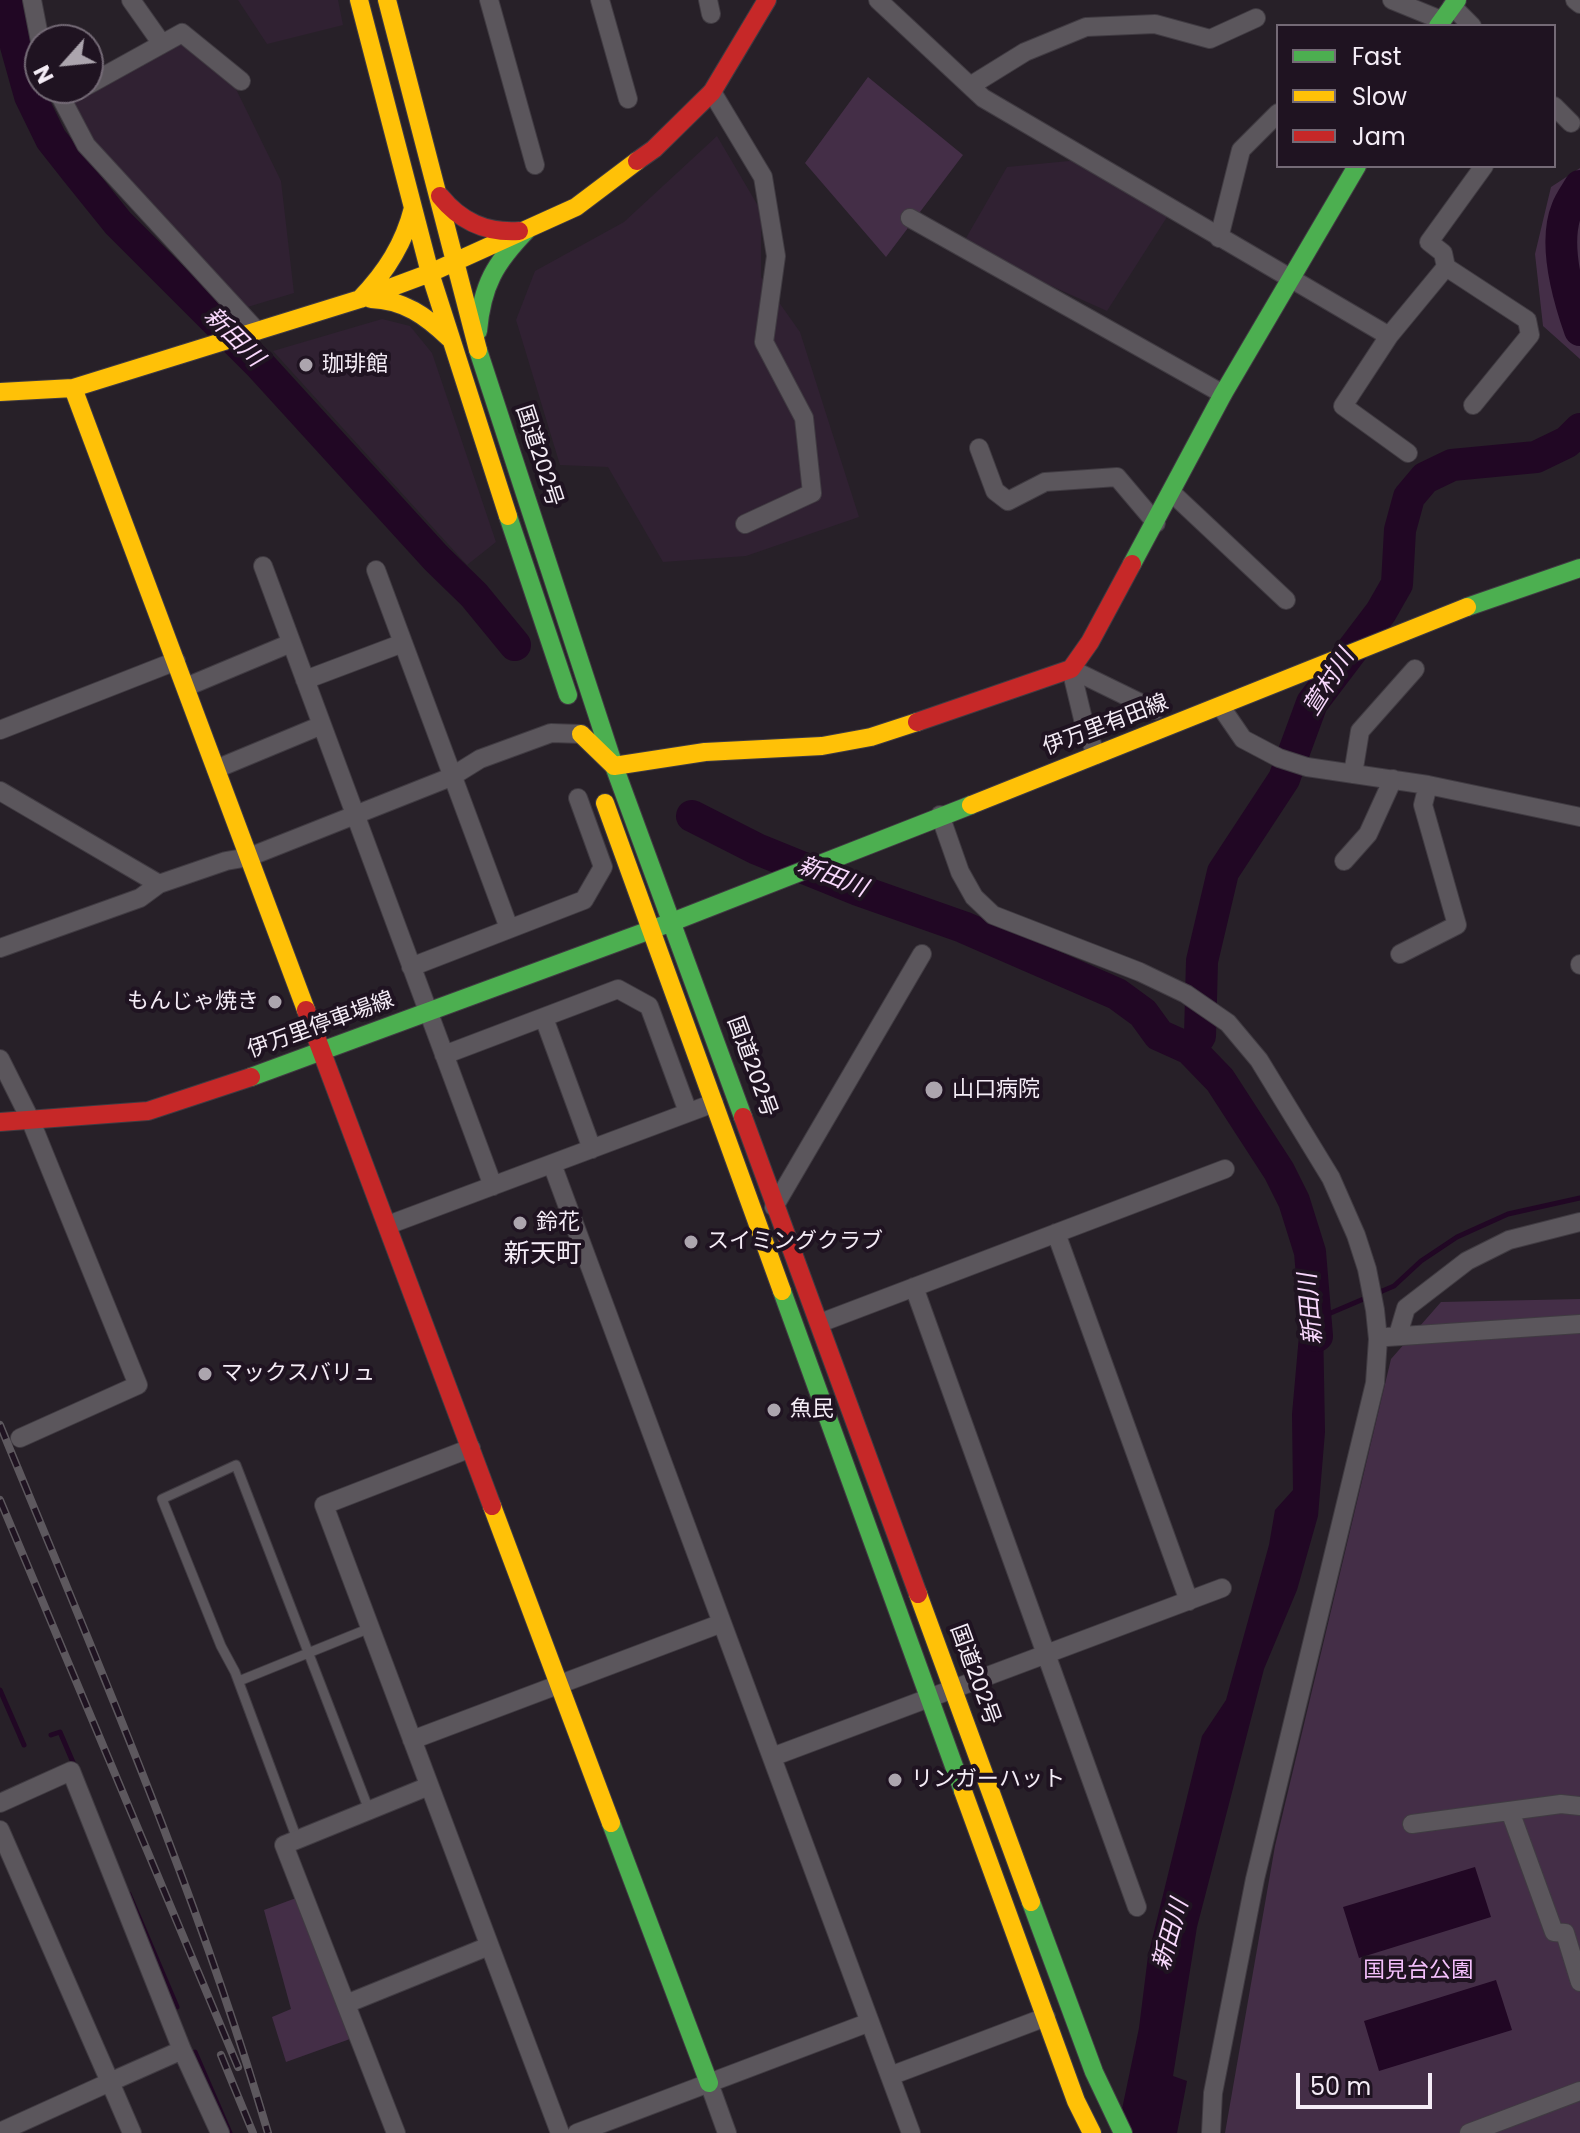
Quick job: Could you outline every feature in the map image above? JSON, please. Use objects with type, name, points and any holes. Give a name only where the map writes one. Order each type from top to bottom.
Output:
[{"type":"main road","points":[[359,0],[430,273],[581,734],[649,930],[1076,2101],[1092,2133]]},
{"type":"main road","name":"国道202号","points":[[387,0],[477,346],[614,766],[1099,2082],[1123,2133]]},
{"type":"main road","points":[[1,393],[73,388],[360,299],[430,273],[576,207],[654,149],[712,92],[767,0]]},
{"type":"main road","points":[[581,734],[614,766],[705,752],[822,746],[871,737],[1071,669],[1090,642],[1156,523],[1223,394],[1356,168]]},
{"type":"main road","points":[[437,191],[452,212],[478,227],[511,232],[527,230]]},
{"type":"main road","points":[[360,299],[393,262],[409,228],[413,208]]},
{"type":"main road","points":[[477,346],[479,301],[495,266],[527,230]]},
{"type":"main road","points":[[360,299],[381,298],[403,303],[426,316],[451,340]]},
{"type":"main road","points":[[73,388],[709,2083]]},
{"type":"main road","name":"伊万里有田線","points":[[649,930],[1221,707],[1474,604],[1580,568]]},
{"type":"main road","name":"伊万里停車場線","points":[[0,1122],[148,1111],[210,1092],[649,930]]},
{"type":"street","points":[[32,0],[37,24]]},
{"type":"street","points":[[131,0],[162,44]]},
{"type":"street","points":[[489,0],[535,165]]},
{"type":"street","points":[[600,0],[628,99]]},
{"type":"street","points":[[878,0],[983,98],[1389,336]]},
{"type":"street","points":[[1392,0],[1447,13],[1468,24]]},
{"type":"street","points":[[1575,0],[1580,4]]},
{"type":"street","points":[[970,86],[1025,52],[1086,27],[1155,24],[1210,39],[1256,18]]},
{"type":"street","points":[[104,76],[182,33],[241,81]]},
{"type":"street","points":[[712,92],[763,177],[776,256],[764,342],[804,418],[812,493],[745,524]]},
{"type":"street","points":[[63,104],[86,145],[257,331]]},
{"type":"street","points":[[1556,108],[1571,123]]},
{"type":"street","points":[[1219,238],[1241,150],[1276,115]]},
{"type":"street","points":[[1473,405],[1530,335],[1527,320],[1446,267],[1443,253],[1429,242],[1483,168]]},
{"type":"street","points":[[910,218],[1223,394]]},
{"type":"street","points":[[1408,453],[1343,406],[1389,336],[1446,267]]},
{"type":"street","points":[[979,448],[995,491],[1008,501],[1045,482],[1117,477],[1156,523]]},
{"type":"street","points":[[1171,492],[1286,600]]},
{"type":"street","points":[[263,566],[493,1186]]},
{"type":"street","points":[[376,570],[509,928]]},
{"type":"street","points":[[186,687],[291,643]]},
{"type":"street","points":[[305,680],[403,643]]},
{"type":"street","points":[[0,730],[176,661]]},
{"type":"street","points":[[1071,669],[1155,710]]},
{"type":"street","points":[[1071,669],[1083,719],[1096,755]]},
{"type":"street","points":[[1353,774],[1360,731],[1415,669]]},
{"type":"street","points":[[1221,707],[1243,739],[1279,758],[1307,767],[1428,785],[1580,817]]},
{"type":"street","points":[[216,769],[322,725]]},
{"type":"street","points":[[0,948],[140,898],[159,884],[226,861],[249,857],[451,777],[480,759],[551,733],[581,734]]},
{"type":"street","points":[[1344,861],[1368,834],[1393,779]]},
{"type":"street","points":[[1400,954],[1457,925],[1423,805],[1428,785]]},
{"type":"street","points":[[0,791],[159,884]]},
{"type":"street","points":[[411,967],[584,900],[603,867],[578,798]]},
{"type":"street","points":[[940,815],[960,872],[974,897],[993,915],[1140,972],[1186,994],[1228,1023],[1259,1060],[1331,1178],[1367,1269],[1378,1339],[1375,1383],[1255,1879],[1213,2093],[1211,2133]]},
{"type":"street","points":[[760,1231],[922,954]]},
{"type":"street","points":[[444,1055],[618,989],[649,1006],[688,1112]]},
{"type":"street","points":[[544,1018],[592,1149]]},
{"type":"street","points":[[0,1059],[30,1119],[138,1385],[20,1438]]},
{"type":"street","points":[[388,1225],[714,1103]]},
{"type":"street","points":[[552,1164],[911,2133]]},
{"type":"street","points":[[820,1323],[1225,1169]]},
{"type":"street","points":[[1398,1335],[1406,1308],[1467,1261],[1509,1240],[1580,1222]]},
{"type":"street","points":[[1056,1233],[1189,1601]]},
{"type":"street","points":[[914,1287],[1137,1907]]},
{"type":"street","points":[[1378,1339],[1398,1335],[1580,1324]]},
{"type":"street","points":[[471,1448],[324,1505],[560,2133]]},
{"type":"street","points":[[772,1757],[1222,1588]]},
{"type":"street","points":[[412,1740],[722,1623]]},
{"type":"street","points":[[0,1803],[71,1771],[182,2050],[220,2133]]},
{"type":"street","points":[[396,2133],[284,1845],[429,1786]]},
{"type":"street","points":[[1412,1824],[1561,1804],[1580,1806]]},
{"type":"street","points":[[1510,1811],[1554,1932],[1572,1929],[1580,1982]]},
{"type":"street","points":[[0,1830],[132,2133]]},
{"type":"street","points":[[346,2004],[489,1946]]},
{"type":"street","points":[[890,2076],[1046,2017]]},
{"type":"street","points":[[577,2133],[870,2022]]},
{"type":"street","points":[[0,2132],[182,2050]]},
{"type":"street","points":[[709,2083],[727,2133]]},
{"type":"street","points":[[1469,2133],[1580,2091]]},
{"type":"lane","points":[[297,1839],[239,1681],[221,1646],[162,1499],[236,1465],[369,1810]]},
{"type":"lane","points":[[239,1681],[370,1628]]},
{"type":"shaded area","points":[[238,0],[338,0],[343,25],[267,44]]},
{"type":"shaded area","points":[[180,39],[235,87],[281,181],[294,293],[231,312],[55,109],[64,104],[104,104],[104,82]]},
{"type":"shaded area","points":[[717,136],[761,211],[761,277],[800,332],[859,517],[746,556],[663,562],[608,467],[560,465],[516,320],[535,271],[624,222]]},
{"type":"shaded area","points":[[1079,160],[1167,217],[1107,311],[989,258],[966,238],[1007,167]]},
{"type":"shaded area","points":[[382,319],[410,326],[432,353],[496,542],[467,565],[273,351]]},
{"type":"green space","points":[[868,77],[963,155],[886,257],[805,163]]},
{"type":"green space","points":[[1580,168],[1580,359],[1543,326],[1535,254],[1551,187]]},
{"type":"green space","name":"国見台公園","points":[[1580,1299],[1580,2133],[1225,2133],[1275,1846],[1391,1359],[1441,1302]]},
{"type":"green space","points":[[296,1898],[350,2039],[286,2062],[272,2017],[291,2009],[264,1910]]},
{"type":"water","points":[[1313,1294],[1321,1302],[1323,1322],[1325,1432],[1318,1516],[1297,1590],[1264,1669],[1197,1927],[1173,2076],[1187,2081],[1177,2133],[1117,2133],[1139,2028],[1148,1956],[1202,1736],[1226,1700],[1269,1545],[1275,1510],[1293,1490],[1292,1414],[1302,1302]]},
{"type":"water","points":[[1475,1867],[1491,1917],[1359,1958],[1343,1907]]},
{"type":"water","points":[[1496,1980],[1512,2030],[1379,2071],[1364,2021]]},
{"type":"waterway","name":"新田川","points":[[9,0],[16,46],[30,96],[51,139],[118,223],[260,365],[436,558],[474,595],[515,645]]},
{"type":"waterway","name":"萱村川","points":[[1580,186],[1567,209],[1561,237],[1567,286],[1580,330]]},
{"type":"waterway","name":"萱村川","points":[[1190,1049],[1200,1036],[1202,961],[1223,872],[1284,779],[1312,703],[1381,612],[1397,584],[1400,530],[1409,497],[1425,478],[1452,465],[1536,457],[1567,442],[1580,429]]},
{"type":"waterway","name":"新田川","points":[[692,816],[757,849],[858,890],[963,927],[1117,994],[1143,1013],[1159,1035],[1190,1049],[1220,1080],[1279,1171],[1294,1201],[1310,1252],[1317,1336]]},
{"type":"waterway","points":[[1319,1318],[1394,1286],[1421,1261],[1457,1237],[1508,1214],[1580,1198]]},
{"type":"waterway","points":[[0,1690],[24,1745]]},
{"type":"waterway","points":[[51,1735],[60,1732],[75,1767]]},
{"type":"waterway","points":[[129,1894],[177,2007]]},
{"type":"waterway","points":[[195,2052],[230,2133]]},
{"type":"railway","points":[[0,1425],[177,1864],[210,1953],[268,2133]]},
{"type":"railway","points":[[0,1500],[238,2067]]},
{"type":"railway","points":[[221,2055],[253,2133]]},
{"type":"traffic: fast","points":[[1439,24],[1457,0]]},
{"type":"traffic: fast","points":[[1132,564],[1223,394],[1356,168]]},
{"type":"traffic: fast","points":[[478,331],[483,300],[492,276],[506,253],[527,230]]},
{"type":"traffic: fast","points":[[478,350],[614,766],[743,1117]]},
{"type":"traffic: fast","points":[[508,516],[568,695]]},
{"type":"traffic: fast","points":[[1467,607],[1580,568]]},
{"type":"traffic: fast","points":[[251,1077],[672,922],[971,805]]},
{"type":"traffic: fast","points":[[782,1291],[963,1791]]},
{"type":"traffic: fast","points":[[611,1823],[709,2083]]},
{"type":"traffic: fast","points":[[1031,1902],[1094,2072],[1123,2133]]},
{"type":"traffic: slow","points":[[359,0],[430,273],[508,516]]},
{"type":"traffic: slow","points":[[387,0],[478,350]]},
{"type":"traffic: slow","points":[[0,392],[73,388],[360,299],[430,273],[576,207],[637,161]]},
{"type":"traffic: slow","points":[[360,299],[393,257],[405,234],[413,208]]},
{"type":"traffic: slow","points":[[371,299],[404,306],[449,338]]},
{"type":"traffic: slow","points":[[73,388],[306,1010]]},
{"type":"traffic: slow","points":[[971,805],[1467,607]]},
{"type":"traffic: slow","points":[[581,734],[614,766],[705,752],[822,746],[871,737],[917,722]]},
{"type":"traffic: slow","points":[[605,803],[782,1291]]},
{"type":"traffic: slow","points":[[492,1506],[611,1823]]},
{"type":"traffic: slow","points":[[918,1594],[1031,1902]]},
{"type":"traffic: slow","points":[[963,1791],[1076,2101],[1092,2133]]},
{"type":"traffic: jam","points":[[637,161],[654,149],[712,92],[767,0]]},
{"type":"traffic: jam","points":[[440,196],[457,213],[475,224],[496,230],[519,231]]},
{"type":"traffic: jam","points":[[917,722],[1071,669],[1090,642],[1132,564]]},
{"type":"traffic: jam","points":[[306,1010],[492,1506]]},
{"type":"traffic: jam","points":[[0,1122],[148,1111],[251,1077]]},
{"type":"traffic: jam","points":[[743,1117],[918,1594]]},
{"type":"place","name":"珈琲館","points":[[306,365]]},
{"type":"place","name":"もんじゃ焼き","points":[[275,1002]]},
{"type":"place","name":"山口病院","points":[[934,1090]]},
{"type":"place","name":"鈴花","points":[[520,1223]]},
{"type":"place","name":"スイミングクラブ","points":[[691,1242]]},
{"type":"place","name":"マックスバリュ","points":[[205,1374]]},
{"type":"place","name":"魚民","points":[[774,1410]]},
{"type":"place","name":"リンガーハット","points":[[895,1780]]},
{"type":"district","name":"新天町","points":[[543,1255]]}]
